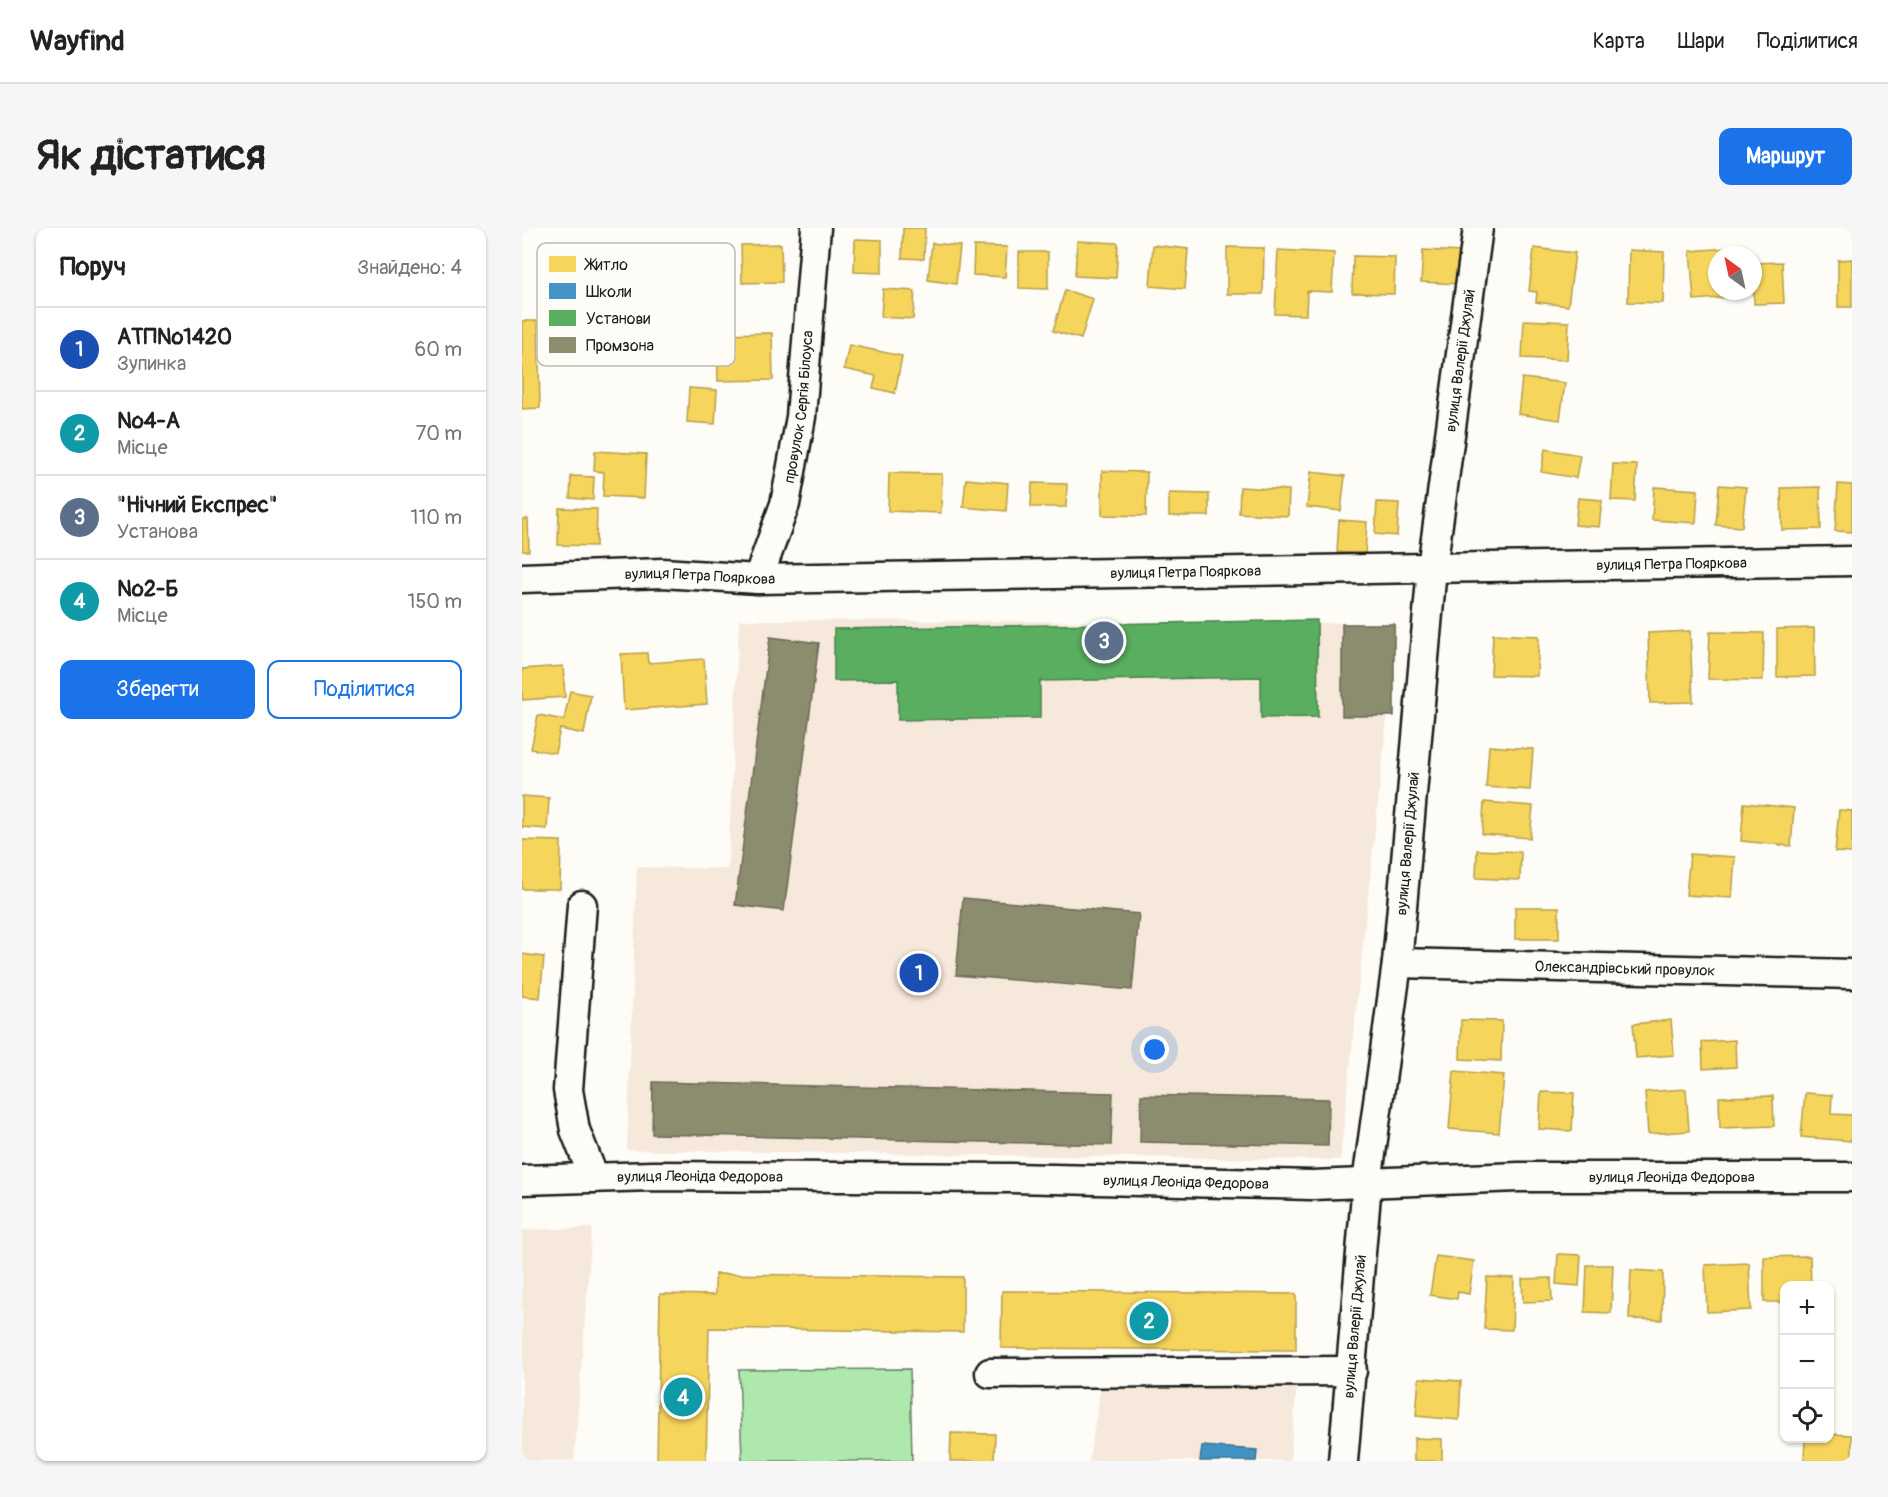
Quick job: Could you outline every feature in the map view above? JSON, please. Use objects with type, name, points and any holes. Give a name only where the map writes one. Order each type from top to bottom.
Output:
[{"type":"street","name":"провулок Сергія Білоуса","points":[[758,579],[785,504],[801,417],[816,228]]},
{"type":"street","name":"вулиця Валерії Джулай","points":[[1343,1461],[1367,1183],[1397,963],[1432,568],[1478,228]]},
{"type":"street","name":"вулиця Петра Пояркова","points":[[522,578],[662,573],[758,579],[1852,561]]},
{"type":"street","points":[[582,905],[568,1090],[575,1130],[594,1178]]},
{"type":"street","name":"Олександрівський провулок","points":[[1397,963],[1852,974]]},
{"type":"street","name":"вулиця Леоніда Федорова","points":[[522,1180],[1011,1178],[1312,1185],[1520,1177],[1852,1177]]},
{"type":"street","points":[[990,1373],[1352,1371]]},
{"type":"shaded area","points":[[739,620],[1397,623],[1340,1160],[627,1150],[637,867],[728,869]]},
{"type":"shaded area","points":[[592,1228],[574,1461],[522,1461],[522,1230]]},
{"type":"shaded area","points":[[1102,1379],[1297,1384],[1290,1461],[1089,1461]]},
{"type":"green space","points":[[910,1369],[912,1461],[742,1461],[739,1370]]},
{"type":"building: Житло","points":[[903,228],[925,228],[924,259],[902,258]]},
{"type":"building: Житло","points":[[855,239],[882,240],[882,273],[854,272]]},
{"type":"building: Житло","points":[[1077,241],[1118,243],[1116,278],[1075,276]]},
{"type":"building: Житло","points":[[932,243],[960,246],[956,284],[928,280]]},
{"type":"building: Житло","points":[[781,244],[782,282],[742,283],[741,245]]},
{"type":"building: Житло","points":[[1153,245],[1188,249],[1185,289],[1150,286]]},
{"type":"building: Житло","points":[[974,246],[1007,247],[1005,277],[973,275]]},
{"type":"building: Житло","points":[[1227,247],[1264,248],[1263,294],[1227,294]]},
{"type":"building: Житло","points":[[1534,248],[1575,253],[1568,306],[1536,302],[1537,292],[1529,291]]},
{"type":"building: Житло","points":[[1278,250],[1334,253],[1332,292],[1307,291],[1306,315],[1275,314]]},
{"type":"building: Житло","points":[[1423,250],[1462,252],[1460,284],[1421,282]]},
{"type":"building: Житло","points":[[1629,250],[1664,252],[1663,303],[1628,302]]},
{"type":"building: Житло","points":[[1708,250],[1708,299],[1694,300],[1690,251]]},
{"type":"building: Житло","points":[[1019,252],[1048,252],[1048,289],[1019,288]]},
{"type":"building: Житло","points":[[1353,256],[1395,257],[1394,294],[1352,293]]},
{"type":"building: Житло","points":[[1852,259],[1852,307],[1838,307],[1838,260]]},
{"type":"building: Житло","points":[[1782,262],[1784,303],[1754,304],[1754,300],[1762,300],[1762,263]]},
{"type":"building: Житло","points":[[883,289],[915,291],[913,319],[881,317]]},
{"type":"building: Житло","points":[[1065,290],[1093,299],[1081,339],[1053,331]]},
{"type":"building: Житло","points":[[1524,320],[1569,322],[1567,360],[1522,358]]},
{"type":"building: Житло","points":[[522,321],[537,321],[540,408],[522,409]]},
{"type":"building: Житло","points":[[772,333],[773,380],[718,381],[718,366],[735,366],[735,334]]},
{"type":"building: Житло","points":[[849,345],[902,356],[895,393],[873,388],[876,376],[844,369]]},
{"type":"building: Житло","points":[[1522,378],[1565,383],[1560,420],[1518,414]]},
{"type":"building: Житло","points":[[689,388],[717,390],[715,424],[687,422]]},
{"type":"building: Житло","points":[[1545,449],[1580,455],[1576,478],[1541,472]]},
{"type":"building: Житло","points":[[595,451],[646,454],[644,498],[603,496],[604,472],[594,471]]},
{"type":"building: Житло","points":[[1613,464],[1637,465],[1635,501],[1611,500]]},
{"type":"building: Житло","points":[[1102,471],[1147,472],[1146,516],[1102,515]]},
{"type":"building: Житло","points":[[1311,472],[1345,476],[1341,511],[1307,507]]},
{"type":"building: Житло","points":[[889,473],[942,474],[941,513],[888,511]]},
{"type":"building: Житло","points":[[571,476],[594,477],[593,500],[570,498]]},
{"type":"building: Житло","points":[[966,479],[1008,483],[1006,511],[963,507]]},
{"type":"building: Житло","points":[[1032,483],[1067,484],[1066,507],[1031,507]]},
{"type":"building: Житло","points":[[1838,484],[1852,485],[1852,532],[1835,531]]},
{"type":"building: Житло","points":[[1719,485],[1746,487],[1742,527],[1716,525]]},
{"type":"building: Житло","points":[[1240,487],[1289,490],[1288,516],[1239,513]]},
{"type":"building: Житло","points":[[1654,487],[1698,490],[1696,523],[1652,520]]},
{"type":"building: Житло","points":[[1820,487],[1821,529],[1782,530],[1781,488]]},
{"type":"building: Житло","points":[[1169,493],[1209,494],[1209,516],[1169,516]]},
{"type":"building: Житло","points":[[1578,498],[1602,500],[1599,527],[1575,525]]},
{"type":"building: Житло","points":[[1377,502],[1399,503],[1397,536],[1375,534]]},
{"type":"building: Житло","points":[[559,508],[597,509],[596,546],[558,545]]},
{"type":"building: Житло","points":[[522,519],[528,519],[529,551],[522,551]]},
{"type":"building: Житло","points":[[1339,520],[1367,522],[1365,554],[1337,552]]},
{"type":"building: Житло","points":[[1814,628],[1815,676],[1777,677],[1777,629]]},
{"type":"building: Житло","points":[[1690,631],[1693,702],[1650,703],[1648,633]]},
{"type":"building: Житло","points":[[1710,632],[1764,633],[1763,680],[1708,679]]},
{"type":"building: Житло","points":[[1493,634],[1539,636],[1537,676],[1491,675]]},
{"type":"building: Житло","points":[[647,653],[648,663],[704,659],[707,704],[624,710],[621,654]]},
{"type":"building: Житло","points":[[563,666],[565,697],[522,700],[522,669]]},
{"type":"building: Житло","points":[[570,691],[591,695],[584,734],[560,729],[555,753],[531,749],[538,715],[564,720]]},
{"type":"building: Житло","points":[[1489,746],[1533,749],[1530,790],[1486,787]]},
{"type":"building: Житло","points":[[522,796],[549,798],[547,829],[522,827]]},
{"type":"building: Житло","points":[[1484,802],[1533,806],[1530,838],[1482,834]]},
{"type":"building: Житло","points":[[1744,803],[1794,808],[1791,846],[1741,841]]},
{"type":"building: Житло","points":[[1839,810],[1852,811],[1852,853],[1835,852]]},
{"type":"building: Житло","points":[[522,840],[561,841],[560,889],[522,889]]},
{"type":"building: Житло","points":[[1477,850],[1521,852],[1520,880],[1476,878]]},
{"type":"building: Житло","points":[[1690,854],[1735,857],[1732,898],[1686,895]]},
{"type":"building: Житло","points":[[1515,907],[1559,907],[1559,939],[1515,939]]},
{"type":"building: Житло","points":[[522,954],[544,957],[540,998],[522,996]]},
{"type":"building: Житло","points":[[1461,1020],[1502,1021],[1501,1061],[1460,1059]]},
{"type":"building: Житло","points":[[1671,1020],[1674,1055],[1636,1058],[1633,1024]]},
{"type":"building: Житло","points":[[1735,1040],[1736,1067],[1703,1069],[1702,1042]]},
{"type":"building: Житло","points":[[1454,1071],[1504,1075],[1499,1133],[1449,1129]]},
{"type":"building: Житло","points":[[1686,1089],[1689,1131],[1648,1134],[1645,1092]]},
{"type":"building: Житло","points":[[1541,1092],[1574,1093],[1572,1131],[1539,1129]]},
{"type":"building: Житло","points":[[1805,1093],[1832,1095],[1831,1114],[1852,1115],[1851,1141],[1801,1137]]},
{"type":"building: Житло","points":[[1773,1096],[1774,1126],[1720,1128],[1719,1097]]},
{"type":"building: Житло","points":[[1558,1254],[1581,1255],[1579,1286],[1556,1284]]},
{"type":"building: Житло","points":[[1436,1256],[1474,1261],[1469,1294],[1458,1292],[1457,1299],[1430,1295]]},
{"type":"building: Житло","points":[[1810,1256],[1811,1281],[1780,1281],[1780,1302],[1764,1302],[1764,1257]]},
{"type":"building: Житло","points":[[1749,1263],[1751,1310],[1707,1312],[1705,1265]]},
{"type":"building: Житло","points":[[1587,1265],[1613,1265],[1611,1313],[1585,1312]]},
{"type":"building: Житло","points":[[1631,1270],[1663,1272],[1662,1320],[1629,1319]]},
{"type":"building: Житло","points":[[715,1274],[963,1277],[963,1332],[709,1328],[706,1461],[657,1461],[660,1294],[715,1295]]},
{"type":"building: Житло","points":[[1487,1277],[1514,1278],[1512,1330],[1484,1329]]},
{"type":"building: Житло","points":[[1551,1278],[1552,1301],[1523,1302],[1522,1279]]},
{"type":"building: Житло","points":[[1002,1291],[1296,1294],[1296,1350],[1001,1348]]},
{"type":"building: Житло","points":[[1419,1378],[1461,1381],[1459,1420],[1416,1416]]},
{"type":"building: Житло","points":[[951,1433],[995,1434],[994,1461],[950,1461]]},
{"type":"building: Житло","points":[[1834,1434],[1852,1435],[1852,1461],[1804,1461],[1805,1443],[1834,1443]]},
{"type":"building: Житло","points":[[1414,1438],[1442,1439],[1442,1461],[1414,1461]]},
{"type":"building: Школи","points":[[1202,1446],[1257,1450],[1256,1461],[1200,1461]]},
{"type":"building: Установи","points":[[1317,620],[1318,717],[1261,718],[1261,677],[1040,681],[1040,718],[898,720],[898,680],[834,681],[834,629]]},
{"type":"building: Промзона","points":[[1342,624],[1394,624],[1394,716],[1342,716]]},
{"type":"building: Промзона","points":[[770,637],[819,643],[784,911],[735,905]]},
{"type":"building: Промзона","points":[[963,898],[1139,914],[1132,990],[956,975]]},
{"type":"building: Промзона","points":[[653,1082],[1113,1093],[1111,1145],[652,1134]]},
{"type":"building: Промзона","points":[[1141,1095],[1329,1099],[1328,1146],[1140,1142]]},
{"type":"place","name":"\"Нічний Експрес\"","points":[[1104,641]]},
{"type":"place","name":"АТП№1420","points":[[919,973]]},
{"type":"place","name":"№4-А","points":[[1149,1321]]},
{"type":"place","name":"№2-Б","points":[[683,1397]]}]
